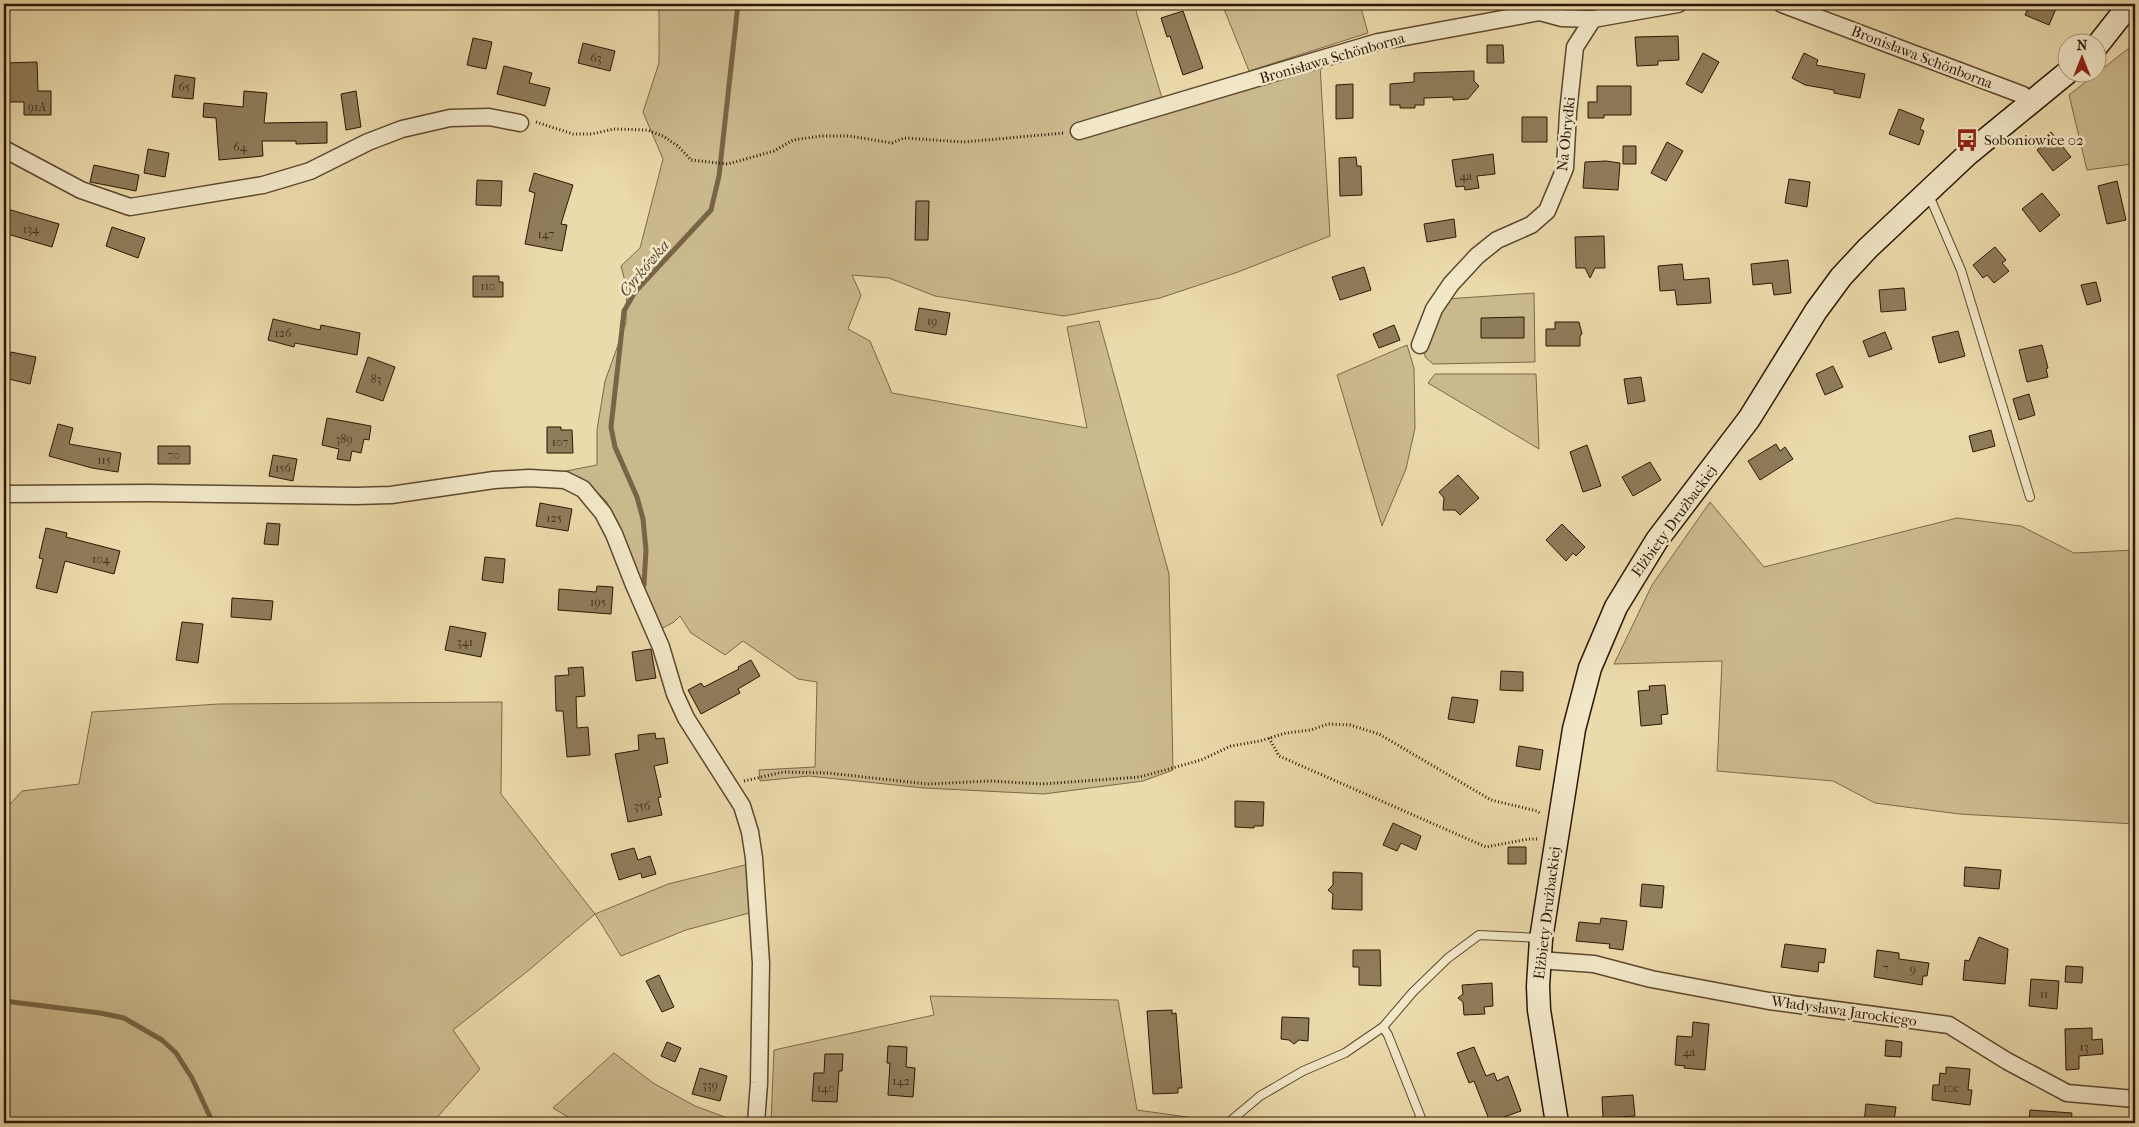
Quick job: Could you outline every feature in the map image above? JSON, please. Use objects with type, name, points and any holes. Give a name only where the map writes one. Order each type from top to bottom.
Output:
[{"type":"street","name":"Bronisława Schönborna","points":[[1079,131],[1378,42],[1540,12],[1562,18],[1594,20],[1678,4]]},
{"type":"street","name":"Bronisława Schönborna","points":[[1782,4],[2023,95],[2031,104]]},
{"type":"street","points":[[2106,34],[2130,4]]},
{"type":"street","name":"Na Obrydki","points":[[1420,345],[1434,309],[1451,284],[1477,256],[1497,240],[1531,225],[1548,211],[1565,168],[1568,113],[1576,47],[1594,20]]},
{"type":"street","name":"Elżbiety Drużbackiej","points":[[1557,1123],[1542,1040],[1538,986],[1540,949],[1556,834],[1574,728],[1581,696],[1602,636],[1633,578],[1657,540],[1749,419],[1829,292],[1868,248],[1968,154],[2056,82]]},
{"type":"street","points":[[4,149],[81,190],[130,207],[263,185],[310,171],[368,142],[402,129],[450,118],[489,117],[520,123]]},
{"type":"street","points":[[4,494],[148,492],[391,495],[529,478],[565,480],[583,489],[602,513],[614,534],[634,585],[662,647],[675,694],[686,718],[742,806],[750,832],[754,858],[761,963],[759,1084],[756,1123]]},
{"type":"street","name":"Władysława Jarockiego","points":[[1540,949],[1650,979],[1769,1001],[1949,1025],[2007,1061],[2067,1093],[2135,1099]]},
{"type":"lane","points":[[1927,192],[1933,200],[1961,270],[2030,497]]},
{"type":"lane","points":[[1228,1123],[1260,1096],[1303,1071],[1344,1053],[1383,1027],[1448,958],[1478,935],[1540,949]]},
{"type":"lane","points":[[1383,1027],[1388,1035],[1423,1123]]},
{"type":"path","points":[[520,123],[538,122],[573,134],[592,134],[614,129],[647,130],[663,136],[678,146],[691,160],[728,164],[774,151],[793,140],[820,136],[848,136],[892,143],[904,138],[964,142],[1079,131]]},
{"type":"path","points":[[729,785],[782,772],[828,773],[927,784],[990,781],[1042,784],[1140,777],[1201,760],[1231,746],[1286,733],[1311,730],[1328,724],[1350,725],[1379,734],[1491,800],[1538,811],[1556,834],[1486,847],[1279,756],[1269,738]]},
{"type":"shaded area","points":[[659,4],[1134,4],[1162,98],[1320,65],[1330,236],[1238,272],[1160,298],[1064,316],[935,296],[889,278],[852,275],[861,295],[848,329],[870,341],[892,393],[1087,428],[1067,327],[1099,321],[1169,574],[1173,770],[1143,781],[1044,794],[924,788],[809,776],[760,781],[759,770],[815,767],[817,682],[798,679],[743,641],[725,655],[691,633],[680,616],[674,622],[661,629],[637,579],[607,502],[591,486],[566,471],[597,465],[597,430],[605,381],[626,323],[627,289],[621,266],[640,248],[663,159],[643,112],[659,63]]},
{"type":"shaded area","points":[[1222,4],[1360,4],[1368,33],[1249,71]]},
{"type":"shaded area","points":[[2129,48],[2135,73],[2135,177],[2132,164],[2087,170],[2069,95],[2086,82],[2106,82],[2106,66]]},
{"type":"shaded area","points":[[1534,293],[1535,362],[1433,364],[1425,357],[1424,343],[1446,299]]},
{"type":"shaded area","points":[[1407,345],[1414,368],[1415,428],[1406,469],[1382,526],[1337,375]]},
{"type":"shaded area","points":[[1435,374],[1536,374],[1539,449],[1428,383]]},
{"type":"shaded area","points":[[1710,502],[1764,567],[1957,518],[2021,526],[2074,553],[2135,550],[2135,824],[1959,814],[1875,803],[1833,781],[1717,771],[1722,661],[1614,664],[1652,585]]},
{"type":"shaded area","points":[[502,702],[501,794],[595,914],[529,970],[453,1030],[480,1069],[432,1123],[4,1123],[4,811],[22,791],[79,784],[92,712],[219,704]]},
{"type":"shaded area","points":[[749,864],[753,912],[686,930],[621,956],[595,914],[668,884]]},
{"type":"shaded area","points":[[930,996],[1118,1000],[1137,1110],[1216,1121],[1214,1123],[771,1123],[774,1050],[934,1015]]},
{"type":"shaded area","points":[[614,1053],[653,1083],[695,1106],[741,1123],[578,1123],[553,1108]]},
{"type":"building","points":[[2030,4],[2058,4],[2049,25],[2025,15]]},
{"type":"building","points":[[1183,11],[1203,68],[1183,75],[1170,36],[1167,37],[1161,18]]},
{"type":"building","points":[[1678,36],[1679,60],[1658,61],[1658,65],[1637,66],[1635,37]]},
{"type":"building","points":[[473,38],[492,42],[486,69],[467,65]]},
{"type":"building","points":[[583,43],[615,51],[610,71],[578,63]]},
{"type":"building","points":[[1487,45],[1503,45],[1504,63],[1487,63]]},
{"type":"building","points":[[1703,53],[1719,62],[1702,93],[1686,84]]},
{"type":"building","points":[[1804,53],[1818,60],[1816,65],[1865,74],[1860,98],[1834,93],[1834,90],[1805,85],[1792,78]]},
{"type":"building","points":[[37,62],[38,91],[51,91],[51,115],[24,115],[24,102],[4,102],[4,63]]},
{"type":"building","points":[[504,66],[532,73],[529,83],[550,88],[545,106],[497,94]]},
{"type":"building","points":[[1474,71],[1474,81],[1479,86],[1468,99],[1453,100],[1453,97],[1424,98],[1424,105],[1415,105],[1415,108],[1400,108],[1400,105],[1390,105],[1390,84],[1414,82],[1414,73]]},
{"type":"building","points":[[175,75],[195,78],[193,99],[172,97]]},
{"type":"building","points":[[1353,84],[1353,118],[1336,119],[1336,85]]},
{"type":"building","points":[[1597,86],[1631,86],[1631,115],[1604,115],[1604,118],[1588,118],[1588,102],[1597,102]]},
{"type":"building","points":[[244,91],[267,93],[264,123],[327,122],[327,143],[296,144],[296,141],[262,141],[263,156],[219,160],[216,118],[203,117],[204,103],[243,107]]},
{"type":"building","points":[[356,91],[361,127],[346,130],[341,94]]},
{"type":"building","points":[[1899,109],[1924,119],[1920,129],[1924,131],[1919,145],[1889,134]]},
{"type":"building","points":[[1522,117],[1547,117],[1547,142],[1522,142]]},
{"type":"building","points":[[2051,132],[2071,157],[2053,171],[2037,150],[2043,145],[2040,141]]},
{"type":"building","points":[[1667,142],[1683,151],[1666,181],[1651,173]]},
{"type":"building","points":[[1623,146],[1636,146],[1636,164],[1623,164]]},
{"type":"building","points":[[148,149],[169,153],[165,177],[144,173]]},
{"type":"building","points":[[1493,154],[1495,174],[1477,176],[1479,188],[1465,190],[1464,186],[1456,187],[1452,160]]},
{"type":"building","points":[[1356,157],[1357,166],[1361,166],[1362,195],[1340,196],[1339,158]]},
{"type":"building","points":[[1606,161],[1620,163],[1618,190],[1583,188],[1585,162]]},
{"type":"building","points":[[94,165],[139,175],[136,191],[90,182]]},
{"type":"building","points":[[534,173],[573,185],[561,224],[567,225],[562,251],[525,244],[535,193],[529,191]]},
{"type":"building","points":[[1789,179],[1810,182],[1807,207],[1785,203]]},
{"type":"building","points":[[477,180],[502,181],[501,206],[476,205]]},
{"type":"building","points":[[2117,181],[2126,220],[2107,224],[2098,186]]},
{"type":"building","points":[[2042,193],[2060,215],[2040,232],[2022,209]]},
{"type":"building","points":[[916,201],[929,201],[928,240],[915,240]]},
{"type":"building","points":[[4,208],[59,224],[52,247],[4,233]]},
{"type":"building","points":[[1454,219],[1456,237],[1427,242],[1424,224]]},
{"type":"building","points":[[112,227],[145,238],[138,258],[106,246]]},
{"type":"building","points":[[1604,236],[1605,268],[1595,268],[1590,278],[1585,268],[1576,268],[1575,237]]},
{"type":"building","points":[[1995,247],[2006,260],[2002,263],[2009,271],[1994,283],[1987,275],[1983,278],[1973,265]]},
{"type":"building","points":[[1788,260],[1791,293],[1774,295],[1772,283],[1753,285],[1751,264]]},
{"type":"building","points":[[1682,264],[1684,280],[1709,278],[1711,303],[1677,305],[1675,290],[1660,291],[1658,266]]},
{"type":"building","points":[[1364,267],[1371,290],[1340,300],[1332,277]]},
{"type":"building","points":[[473,276],[499,276],[499,282],[503,282],[503,297],[473,297]]},
{"type":"building","points":[[2096,282],[2101,301],[2087,305],[2081,285]]},
{"type":"building","points":[[1904,288],[1906,310],[1881,312],[1879,290]]},
{"type":"building","points":[[919,308],[950,313],[946,335],[915,330]]},
{"type":"building","points":[[1524,317],[1524,338],[1481,338],[1481,318]]},
{"type":"building","points":[[273,319],[320,330],[321,325],[360,333],[357,355],[295,343],[294,347],[268,340]]},
{"type":"building","points":[[1555,322],[1579,322],[1582,334],[1580,336],[1580,346],[1546,346],[1546,329],[1555,329]]},
{"type":"building","points":[[1394,325],[1400,340],[1379,348],[1373,334]]},
{"type":"building","points":[[1958,331],[1965,356],[1939,363],[1932,337]]},
{"type":"building","points":[[1885,332],[1892,349],[1869,357],[1863,341]]},
{"type":"building","points":[[2042,345],[2048,368],[2046,369],[2048,377],[2027,382],[2019,350]]},
{"type":"building","points":[[11,352],[36,357],[30,384],[4,378]]},
{"type":"building","points":[[368,357],[395,367],[383,401],[356,392]]},
{"type":"building","points":[[1833,366],[1843,387],[1825,395],[1816,374]]},
{"type":"building","points":[[1641,377],[1645,401],[1628,404],[1624,379]]},
{"type":"building","points":[[2029,394],[2035,415],[2019,420],[2013,399]]},
{"type":"building","points":[[327,418],[371,426],[369,440],[364,439],[361,453],[352,451],[350,461],[337,459],[339,449],[322,445]]},
{"type":"building","points":[[58,424],[73,428],[69,444],[121,453],[118,472],[92,468],[49,456]]},
{"type":"building","points":[[547,427],[561,427],[561,430],[572,430],[573,453],[547,453]]},
{"type":"building","points":[[1991,430],[1995,446],[1973,452],[1969,436]]},
{"type":"building","points":[[1776,444],[1780,451],[1785,447],[1793,459],[1760,480],[1748,461]]},
{"type":"building","points":[[1587,445],[1601,486],[1583,492],[1570,452]]},
{"type":"building","points":[[158,446],[190,446],[190,464],[158,464]]},
{"type":"building","points":[[273,455],[297,459],[293,481],[269,476]]},
{"type":"building","points":[[1650,462],[1661,480],[1633,496],[1622,477]]},
{"type":"building","points":[[1458,475],[1479,498],[1460,515],[1455,510],[1443,510],[1444,498],[1439,492]]},
{"type":"building","points":[[540,503],[572,509],[568,531],[536,526]]},
{"type":"building","points":[[267,523],[280,524],[278,545],[264,544]]},
{"type":"building","points":[[1562,524],[1585,547],[1576,556],[1573,553],[1566,561],[1546,540]]},
{"type":"building","points":[[46,528],[67,533],[66,537],[120,551],[114,574],[65,561],[57,593],[36,588],[43,559],[39,558]]},
{"type":"building","points":[[485,557],[505,559],[503,583],[482,580]]},
{"type":"building","points":[[597,586],[613,587],[611,614],[558,610],[559,589],[596,592]]},
{"type":"building","points":[[232,598],[273,601],[271,620],[231,617]]},
{"type":"building","points":[[182,622],[203,624],[198,663],[176,660]]},
{"type":"building","points":[[450,626],[486,633],[481,657],[445,650]]},
{"type":"building","points":[[651,649],[656,678],[636,681],[632,652]]},
{"type":"building","points":[[751,660],[760,676],[738,689],[740,693],[701,714],[688,690],[701,683],[704,687],[739,669],[738,667]]},
{"type":"building","points":[[583,667],[585,696],[576,697],[577,728],[588,727],[590,755],[567,757],[563,711],[556,711],[555,676],[569,675],[568,668]]},
{"type":"building","points":[[1501,671],[1523,672],[1523,691],[1500,690]]},
{"type":"building","points":[[1665,685],[1668,714],[1661,715],[1662,724],[1641,726],[1638,691],[1650,690],[1649,686]]},
{"type":"building","points":[[1452,697],[1478,700],[1474,723],[1448,719]]},
{"type":"building","points":[[655,733],[656,739],[664,738],[668,763],[654,766],[661,797],[658,798],[662,815],[628,822],[615,754],[639,750],[638,735]]},
{"type":"building","points":[[1519,746],[1543,750],[1540,770],[1516,766]]},
{"type":"building","points":[[1235,801],[1264,802],[1263,826],[1254,826],[1254,828],[1235,827]]},
{"type":"building","points":[[1393,823],[1421,836],[1416,850],[1401,843],[1397,851],[1383,845]]},
{"type":"building","points":[[1508,847],[1526,847],[1526,864],[1508,864]]},
{"type":"building","points":[[634,848],[638,860],[650,856],[656,874],[642,878],[641,873],[619,880],[611,854]]},
{"type":"building","points":[[1965,867],[2001,870],[1999,889],[1964,886]]},
{"type":"building","points":[[1333,872],[1362,873],[1362,910],[1332,909],[1333,894],[1328,890],[1333,885]]},
{"type":"building","points":[[1642,884],[1664,886],[1662,908],[1640,906]]},
{"type":"building","points":[[1601,918],[1627,921],[1623,950],[1609,948],[1610,944],[1576,941],[1579,922],[1600,924]]},
{"type":"building","points":[[1979,937],[2008,949],[2005,984],[1963,980],[1965,960],[1969,961]]},
{"type":"building","points":[[1785,944],[1826,949],[1824,963],[1819,962],[1818,972],[1781,967]]},
{"type":"building","points":[[1353,950],[1380,950],[1381,986],[1359,985],[1359,967],[1353,967]]},
{"type":"building","points":[[1877,950],[1899,953],[1899,959],[1929,963],[1927,976],[1923,976],[1922,985],[1874,977]]},
{"type":"building","points":[[2066,966],[2083,967],[2082,983],[2065,982]]},
{"type":"building","points":[[659,975],[674,1007],[662,1012],[646,981]]},
{"type":"building","points":[[2031,979],[2059,981],[2057,1009],[2029,1006]]},
{"type":"building","points":[[1492,983],[1493,1006],[1484,1007],[1485,1014],[1464,1015],[1463,1002],[1458,998],[1463,994],[1462,985]]},
{"type":"building","points":[[1172,1010],[1172,1014],[1176,1013],[1182,1088],[1178,1088],[1178,1093],[1153,1094],[1147,1011]]},
{"type":"building","points":[[1282,1017],[1309,1018],[1308,1041],[1299,1040],[1294,1044],[1289,1040],[1281,1039]]},
{"type":"building","points":[[1693,1022],[1709,1024],[1705,1070],[1675,1065],[1677,1036],[1692,1037]]},
{"type":"building","points":[[2092,1028],[2092,1040],[2102,1039],[2103,1054],[2079,1056],[2079,1069],[2066,1070],[2065,1029]]},
{"type":"building","points":[[1886,1040],[1902,1042],[1901,1057],[1885,1056]]},
{"type":"building","points":[[667,1042],[681,1048],[675,1062],[661,1056]]},
{"type":"building","points":[[888,1046],[907,1047],[906,1067],[915,1068],[913,1097],[888,1095],[890,1063],[887,1063]]},
{"type":"building","points":[[1474,1047],[1486,1076],[1494,1073],[1497,1081],[1508,1076],[1521,1111],[1490,1122],[1474,1081],[1469,1083],[1457,1053]]},
{"type":"building","points":[[825,1054],[843,1054],[842,1071],[839,1071],[837,1102],[812,1101],[814,1073],[824,1073]]},
{"type":"building","points":[[1946,1067],[1970,1069],[1968,1090],[1972,1090],[1970,1105],[1932,1100],[1933,1085],[1939,1085],[1940,1073],[1946,1074]]},
{"type":"building","points":[[700,1068],[727,1076],[720,1101],[692,1094]]},
{"type":"building","points":[[1633,1095],[1635,1116],[1603,1118],[1602,1097]]},
{"type":"building","points":[[1866,1104],[1896,1107],[1894,1121],[1864,1123]]},
{"type":"building","points":[[2030,1110],[2072,1113],[2071,1123],[2029,1123]]},
{"type":"waterway","name":"Cyrkówka","points":[[644,585],[646,550],[643,519],[637,497],[615,447],[611,427],[624,311],[635,292],[711,210],[719,176],[738,4]]},
{"type":"waterway","points":[[4,1001],[100,1013],[124,1018],[162,1040],[176,1053],[192,1078],[213,1123]]},
{"type":"place","name":"Soboniowice 02","points":[[1967,140]]}]
